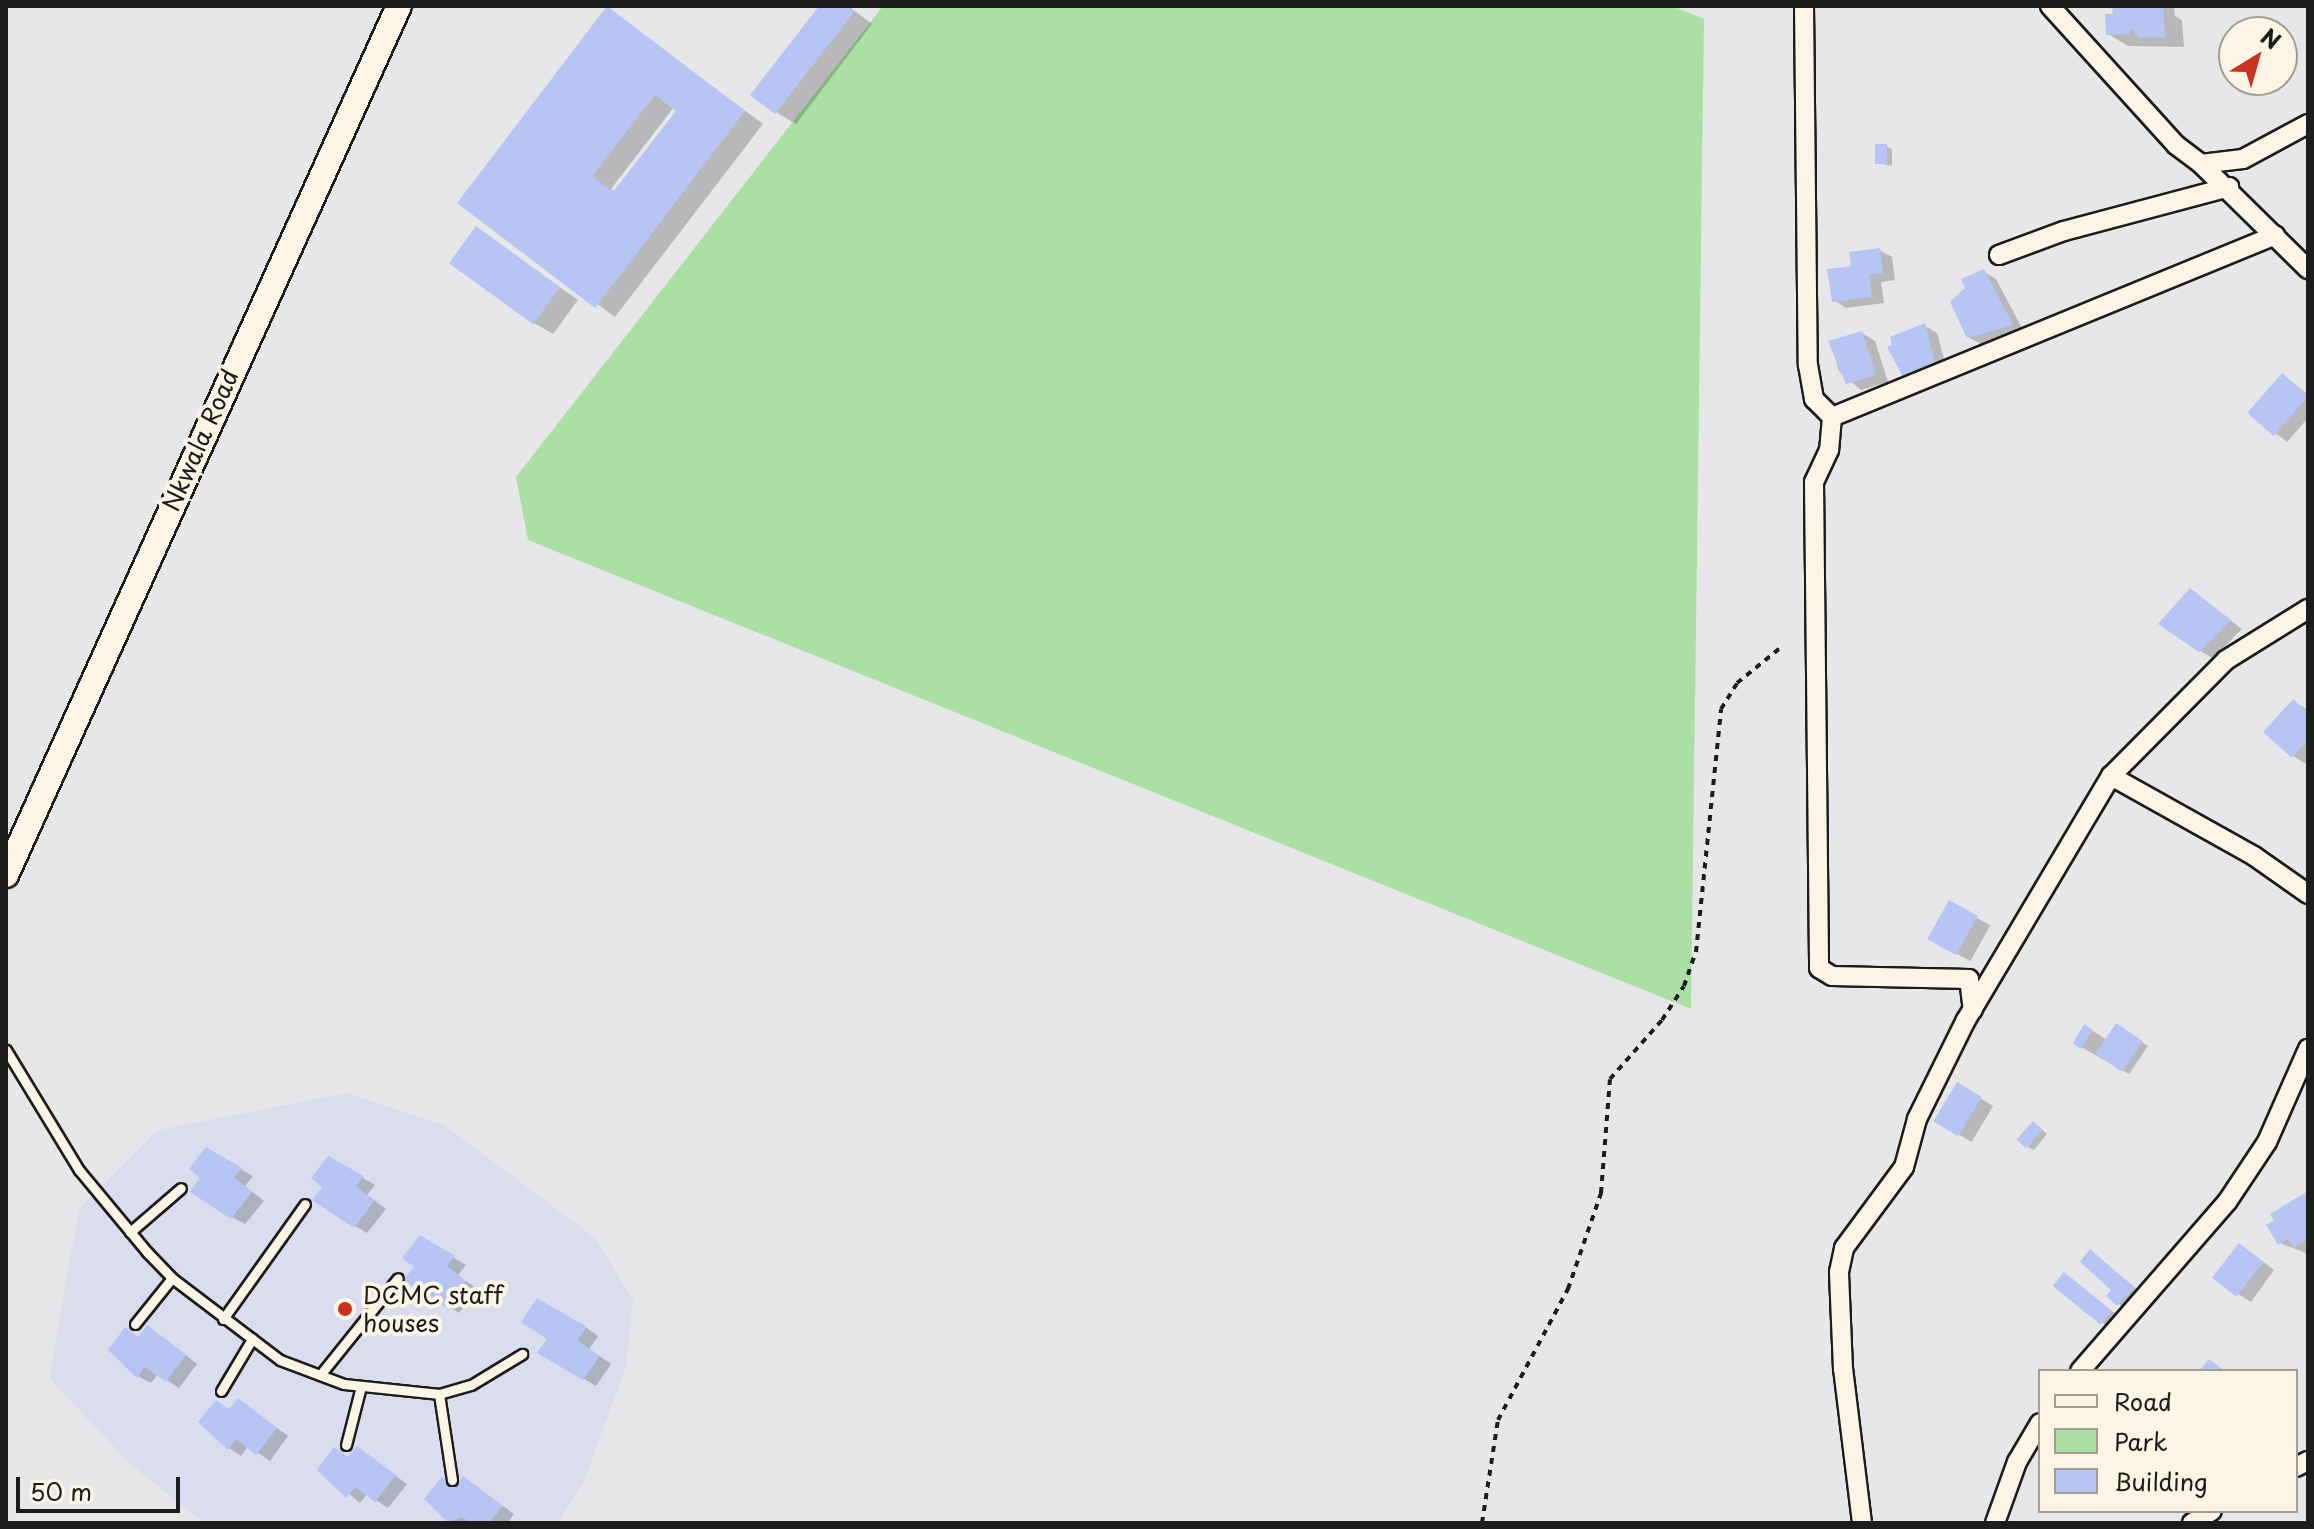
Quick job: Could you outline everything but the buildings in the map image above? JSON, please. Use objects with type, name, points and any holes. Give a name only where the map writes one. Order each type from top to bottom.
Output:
[{"type":"street","name":"Nkwala Road","points":[[6,875],[399,6]]},
{"type":"street","points":[[1804,6],[1808,365],[1814,399],[1832,417]]},
{"type":"street","points":[[2050,6],[2176,145],[2229,187],[2308,269]]},
{"type":"street","points":[[2201,164],[2243,159],[2308,124]]},
{"type":"street","points":[[1999,255],[2064,231],[2229,187]]},
{"type":"street","points":[[1832,417],[2275,235]]},
{"type":"street","points":[[1832,417],[1829,450],[1814,482],[1819,968],[1832,976],[1969,979],[1973,1010]]},
{"type":"street","points":[[1862,1523],[1843,1369],[1839,1272],[1844,1248],[1904,1167],[1917,1119],[1973,1010],[2111,776],[2226,660],[2308,609]]},
{"type":"street","points":[[2111,776],[2254,856],[2308,894]]},
{"type":"street","points":[[2082,1369],[2227,1202],[2267,1142],[2308,1049]]},
{"type":"street","points":[[1995,1523],[2017,1462],[2038,1426]]},
{"type":"lane","points":[[6,1050],[79,1170],[130,1232],[172,1278],[280,1360],[361,1386],[439,1394],[471,1385],[522,1354]]},
{"type":"lane","points":[[130,1232],[181,1188]]},
{"type":"lane","points":[[223,1319],[305,1204]]},
{"type":"lane","points":[[135,1324],[172,1278]]},
{"type":"lane","points":[[320,1375],[398,1278]]},
{"type":"lane","points":[[221,1391],[252,1339]]},
{"type":"lane","points":[[346,1445],[361,1386]]},
{"type":"lane","points":[[439,1394],[452,1480]]},
{"type":"path","points":[[1482,1523],[1498,1420],[1568,1289],[1601,1193],[1610,1079],[1662,1020],[1684,986],[1696,952],[1721,709],[1737,683],[1780,648]]},
{"type":"shaded area","name":"DCMC staff houses","points":[[347,1093],[444,1125],[594,1237],[633,1299],[626,1366],[584,1481],[558,1523],[204,1523],[129,1463],[49,1378],[79,1209],[158,1130]]},
{"type":"green space","points":[[883,6],[1672,6],[1704,19],[1691,1009],[528,540],[516,477]]},
{"type":"place","name":"DCMC staff houses","points":[[345,1309]]}]
